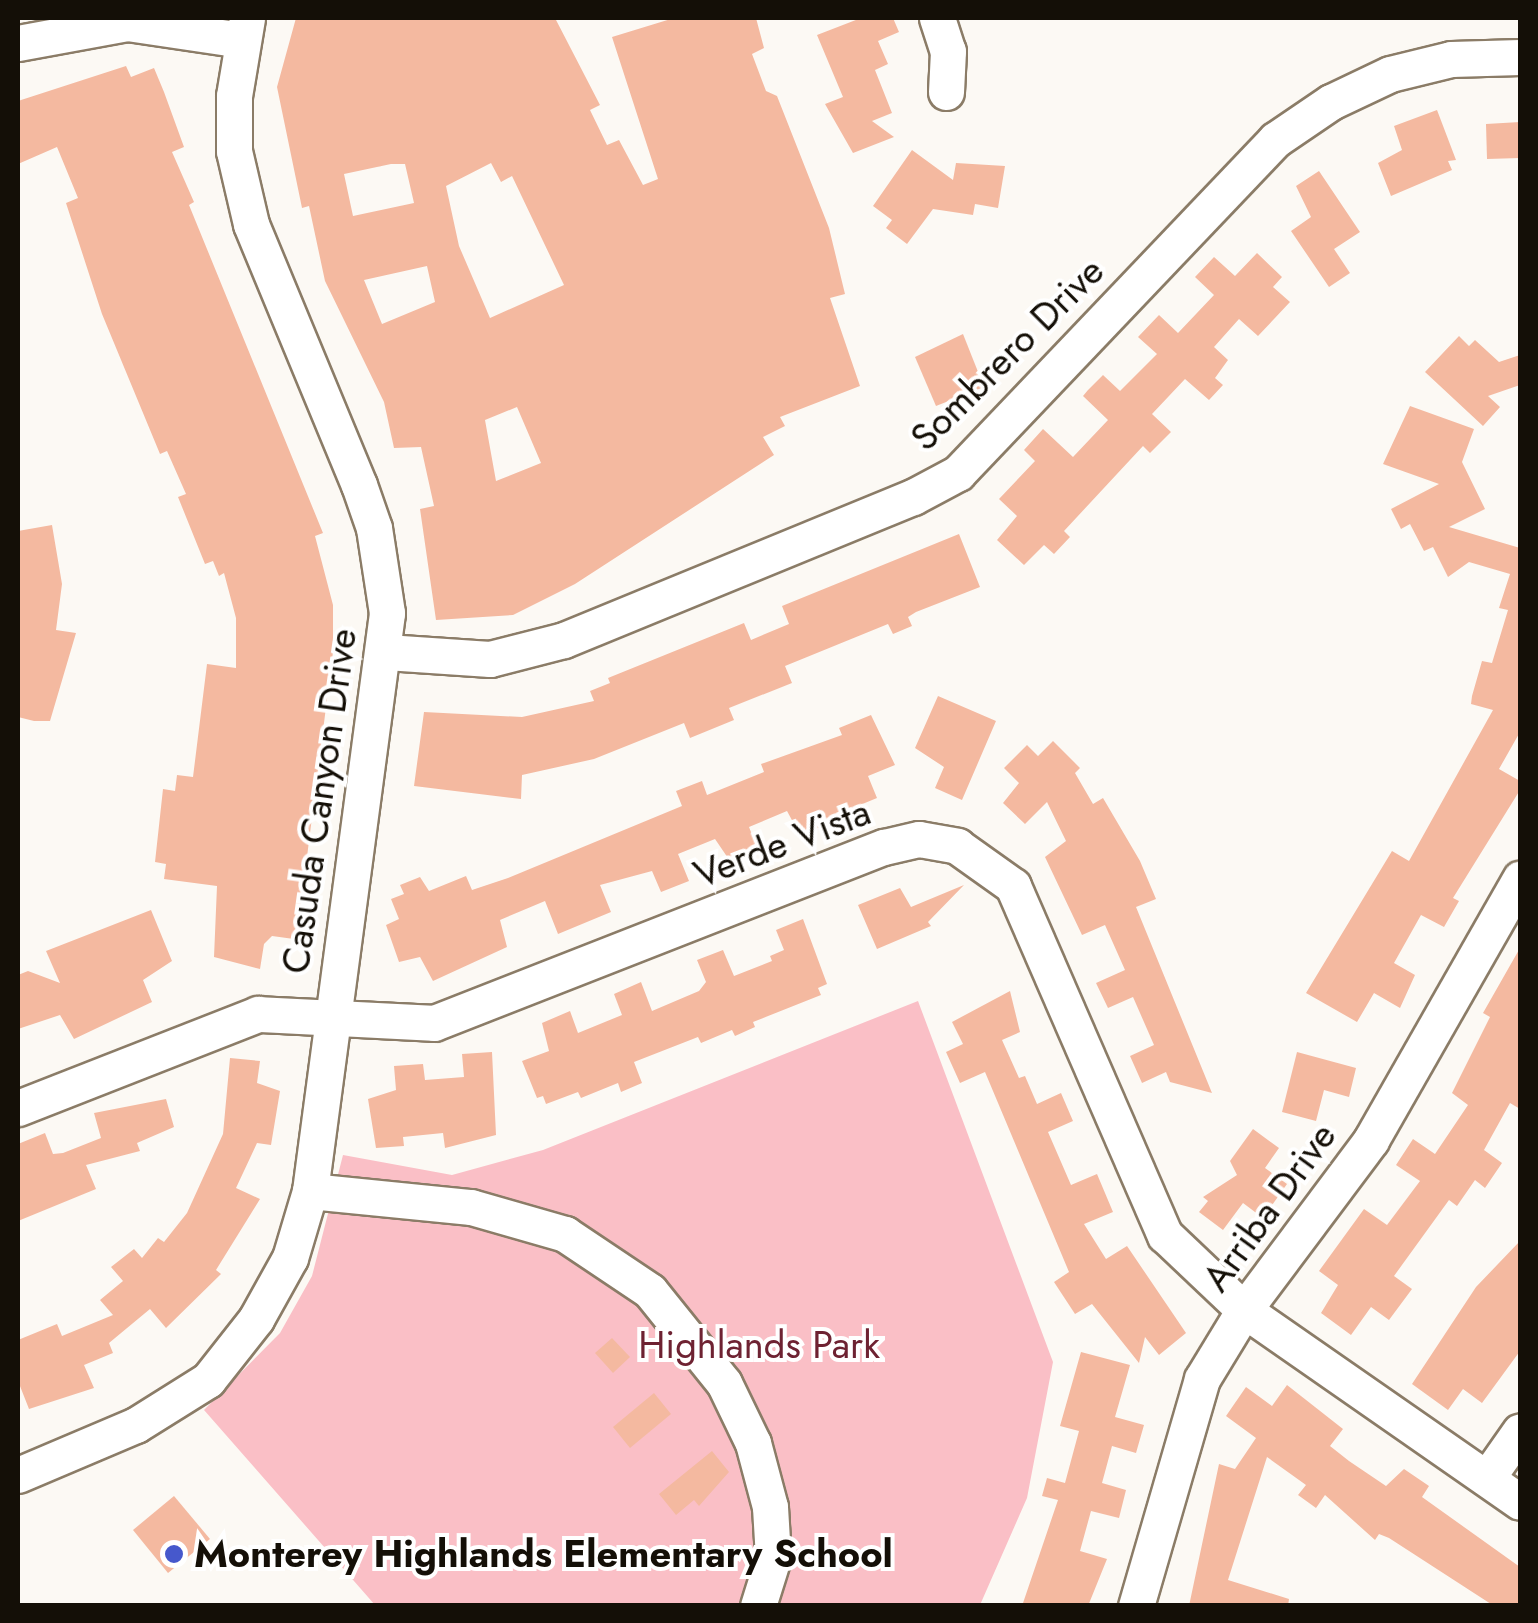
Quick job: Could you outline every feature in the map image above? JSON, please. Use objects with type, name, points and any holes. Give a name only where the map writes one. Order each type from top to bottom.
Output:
[{"type":"street","points":[[937,18],[948,51],[946,92]]},
{"type":"street","points":[[18,43],[127,23],[244,29]]},
{"type":"street","name":"Casuda Canyon Drive","points":[[18,1475],[136,1425],[208,1380],[256,1319],[290,1258],[310,1191],[386,652],[388,613],[374,528],[251,224],[234,151],[244,29]]},
{"type":"street","name":"Sombrero Drive","points":[[386,652],[490,659],[564,640],[913,497],[958,473],[1275,140],[1390,74],[1451,59],[1520,57]]},
{"type":"street","name":"Verde Vista","points":[[18,1108],[258,1014],[333,1014],[434,1023],[884,847],[919,839],[957,846],[1014,886],[1165,1235],[1244,1310],[1520,1502]]},
{"type":"street","name":"Arriba Drive","points":[[1136,1606],[1202,1379],[1244,1310],[1371,1140],[1520,878]]},
{"type":"street","points":[[310,1191],[472,1207],[565,1234],[650,1291],[724,1383],[754,1443],[770,1507],[772,1558],[758,1606]]},
{"type":"street","points":[[1487,1478],[1520,1432]]},
{"type":"green space","name":"Highlands Park","points":[[918,1001],[1053,1362],[1027,1498],[980,1605],[375,1605],[204,1410],[280,1333],[312,1276],[343,1155],[452,1175],[543,1150]]},
{"type":"building","points":[[296,18],[555,18],[600,105],[590,110],[607,145],[619,140],[643,185],[658,179],[612,37],[674,18],[756,18],[764,48],[752,54],[766,91],[777,96],[829,228],[845,294],[830,298],[860,386],[780,417],[785,426],[763,437],[774,455],[575,584],[513,615],[436,620],[420,509],[434,506],[421,447],[394,448],[384,402],[325,281],[309,206],[302,208],[277,87]],"holes":[[[491,163],[501,182],[512,176],[564,285],[490,318],[459,246],[446,186]],[[405,164],[414,203],[353,216],[344,174]],[[427,266],[435,302],[382,324],[364,280]],[[517,407],[541,463],[496,481],[485,420]]]},
{"type":"building","points":[[861,18],[893,18],[899,32],[878,41],[888,64],[875,70],[892,113],[872,121],[894,137],[853,153],[825,104],[843,97],[817,35]]},
{"type":"building","points":[[126,66],[131,77],[154,68],[184,147],[172,152],[194,202],[189,205],[323,533],[315,536],[333,605],[333,652],[300,912],[294,939],[272,936],[264,944],[260,969],[214,957],[217,886],[164,879],[166,864],[155,862],[163,789],[175,791],[177,775],[193,777],[207,664],[236,668],[236,618],[224,573],[219,576],[213,561],[205,564],[178,497],[186,494],[167,451],[160,454],[102,314],[66,203],[78,198],[57,147],[18,164],[18,101]]},
{"type":"building","points":[[1437,110],[1456,160],[1448,161],[1452,170],[1391,196],[1378,163],[1402,150],[1394,126]]},
{"type":"building","points":[[1520,122],[1520,158],[1487,159],[1486,124]]},
{"type":"building","points":[[912,150],[953,180],[956,163],[1005,166],[998,208],[975,204],[973,215],[933,209],[907,244],[886,228],[892,220],[873,206]]},
{"type":"building","points":[[1319,171],[1360,232],[1334,249],[1350,273],[1329,287],[1291,231],[1311,217],[1296,186]]},
{"type":"building","points":[[1257,253],[1282,277],[1273,287],[1290,302],[1258,336],[1239,319],[1214,347],[1228,360],[1215,378],[1223,385],[1209,400],[1185,379],[1152,414],[1171,432],[1150,453],[1143,446],[1064,531],[1070,537],[1054,554],[1044,545],[1024,565],[997,540],[1017,516],[999,499],[1035,461],[1024,450],[1043,429],[1073,457],[1108,420],[1083,396],[1088,390],[1103,375],[1120,391],[1157,354],[1138,337],[1159,315],[1178,333],[1214,295],[1195,277],[1214,257],[1235,276]]},
{"type":"building","points":[[963,334],[984,387],[936,406],[915,357]]},
{"type":"building","points":[[1459,336],[1469,346],[1475,340],[1499,362],[1520,355],[1520,385],[1488,396],[1500,407],[1483,426],[1425,372]]},
{"type":"building","points":[[1410,406],[1474,429],[1462,462],[1485,509],[1449,527],[1520,548],[1520,732],[1499,769],[1520,781],[1520,790],[1453,898],[1459,901],[1444,927],[1421,915],[1394,963],[1415,975],[1400,1008],[1374,993],[1357,1022],[1306,993],[1392,851],[1409,861],[1493,710],[1471,704],[1472,696],[1482,661],[1492,663],[1508,610],[1499,608],[1510,574],[1469,562],[1448,577],[1433,547],[1424,551],[1410,524],[1401,529],[1391,509],[1439,484],[1383,464]]},
{"type":"building","points":[[52,525],[62,584],[56,630],[76,633],[50,721],[34,721],[18,717],[18,531]]},
{"type":"building","points":[[959,534],[980,587],[916,612],[908,617],[912,626],[893,634],[888,624],[785,666],[792,683],[729,708],[734,720],[690,738],[684,723],[594,759],[522,775],[521,799],[414,786],[424,712],[522,717],[594,701],[590,691],[610,683],[608,678],[744,623],[751,640],[789,624],[782,606]]},
{"type":"building","points":[[938,696],[996,721],[962,800],[935,788],[944,767],[915,748]]},
{"type":"building","points":[[871,715],[895,765],[868,776],[877,798],[826,819],[828,824],[800,835],[787,811],[749,827],[758,850],[730,861],[715,839],[678,854],[689,881],[661,892],[652,871],[600,885],[611,912],[558,934],[545,901],[500,920],[507,947],[433,981],[420,957],[399,962],[386,925],[399,919],[391,899],[404,894],[400,885],[420,877],[429,891],[466,876],[472,890],[508,878],[682,806],[676,791],[702,781],[707,795],[764,772],[761,764],[842,735],[839,728]]},
{"type":"building","points":[[1053,741],[1080,768],[1075,773],[1093,804],[1103,798],[1140,861],[1156,899],[1136,907],[1212,1093],[1170,1082],[1166,1072],[1142,1083],[1130,1056],[1154,1045],[1133,997],[1108,1008],[1096,983],[1125,970],[1105,925],[1082,935],[1045,857],[1066,841],[1047,802],[1025,824],[1003,803],[1019,783],[1004,768],[1027,745],[1038,756]]},
{"type":"building","points":[[964,885],[928,922],[931,926],[877,949],[858,905],[900,888],[911,907]]},
{"type":"building","points":[[151,910],[172,961],[143,980],[152,1002],[74,1039],[60,1015],[18,1029],[18,975],[28,971],[60,983],[46,951]]},
{"type":"building","points":[[803,919],[827,984],[818,988],[821,995],[753,1022],[755,1027],[735,1036],[732,1030],[701,1043],[698,1037],[634,1062],[642,1083],[621,1092],[618,1083],[581,1098],[578,1092],[546,1104],[543,1096],[537,1098],[522,1061],[549,1051],[542,1023],[570,1011],[578,1033],[622,1015],[614,994],[641,982],[652,1011],[699,991],[706,982],[697,960],[723,950],[734,976],[772,961],[770,956],[784,950],[776,930]]},
{"type":"building","points":[[1520,948],[1520,1109],[1510,1103],[1484,1150],[1502,1163],[1485,1188],[1475,1180],[1457,1206],[1449,1200],[1394,1276],[1412,1289],[1389,1320],[1371,1307],[1351,1335],[1321,1313],[1338,1285],[1319,1271],[1364,1209],[1387,1225],[1420,1181],[1396,1165],[1413,1139],[1435,1154],[1468,1105],[1452,1093],[1490,1017],[1483,1013]]},
{"type":"building","points":[[1010,991],[1020,1032],[1002,1040],[1019,1078],[1025,1076],[1037,1104],[1061,1093],[1073,1121],[1048,1132],[1071,1185],[1097,1174],[1113,1212],[1084,1224],[1106,1259],[1127,1246],[1186,1333],[1159,1355],[1145,1337],[1139,1363],[1092,1304],[1075,1314],[1054,1282],[1069,1272],[985,1072],[960,1083],[946,1052],[963,1044],[952,1022]]},
{"type":"building","points":[[492,1052],[496,1135],[445,1148],[443,1133],[403,1137],[404,1146],[376,1148],[368,1099],[396,1090],[394,1066],[423,1064],[425,1080],[464,1077],[462,1054]]},
{"type":"building","points":[[1297,1052],[1356,1068],[1349,1097],[1324,1090],[1316,1121],[1282,1112]]},
{"type":"building","points":[[230,1058],[260,1061],[257,1083],[280,1091],[271,1145],[257,1143],[236,1188],[260,1199],[216,1270],[221,1274],[166,1328],[150,1309],[109,1343],[113,1353],[84,1365],[94,1388],[29,1409],[18,1381],[18,1340],[57,1324],[62,1336],[113,1315],[100,1300],[123,1281],[111,1267],[134,1249],[142,1258],[158,1238],[164,1242],[187,1213],[223,1134]]},
{"type":"building","points":[[166,1099],[174,1127],[137,1143],[140,1151],[86,1165],[96,1189],[18,1221],[18,1144],[45,1133],[53,1154],[63,1153],[101,1138],[94,1113]]},
{"type":"building","points":[[1253,1129],[1279,1148],[1265,1168],[1287,1184],[1263,1218],[1243,1203],[1223,1230],[1199,1212],[1208,1201],[1203,1197],[1237,1175],[1230,1161]]},
{"type":"building","points":[[1520,1241],[1520,1351],[1482,1403],[1463,1389],[1448,1410],[1412,1384],[1476,1287]]},
{"type":"building","points":[[612,1338],[630,1357],[613,1373],[595,1353]]},
{"type":"building","points":[[1081,1352],[1130,1365],[1115,1417],[1144,1425],[1136,1453],[1112,1446],[1102,1483],[1126,1490],[1119,1518],[1091,1511],[1080,1551],[1107,1559],[1088,1606],[1022,1606],[1058,1500],[1042,1496],[1047,1478],[1065,1483],[1079,1431],[1060,1426]]},
{"type":"building","points":[[1287,1385],[1343,1429],[1330,1446],[1349,1461],[1386,1486],[1404,1469],[1429,1486],[1422,1497],[1520,1567],[1520,1606],[1494,1606],[1389,1538],[1379,1534],[1375,1540],[1325,1495],[1316,1508],[1298,1495],[1306,1485],[1267,1457],[1228,1580],[1289,1599],[1288,1606],[1189,1606],[1219,1464],[1235,1469],[1256,1438],[1226,1416],[1246,1387],[1272,1406]]},
{"type":"building","points":[[654,1393],[671,1414],[630,1448],[613,1427]]},
{"type":"building","points":[[712,1451],[729,1472],[699,1506],[694,1500],[676,1515],[659,1494]]},
{"type":"building","points":[[174,1496],[210,1539],[168,1573],[133,1530]]},
{"type":"place","name":"Monterey Highlands Elementary School","points":[[174,1554]]}]
